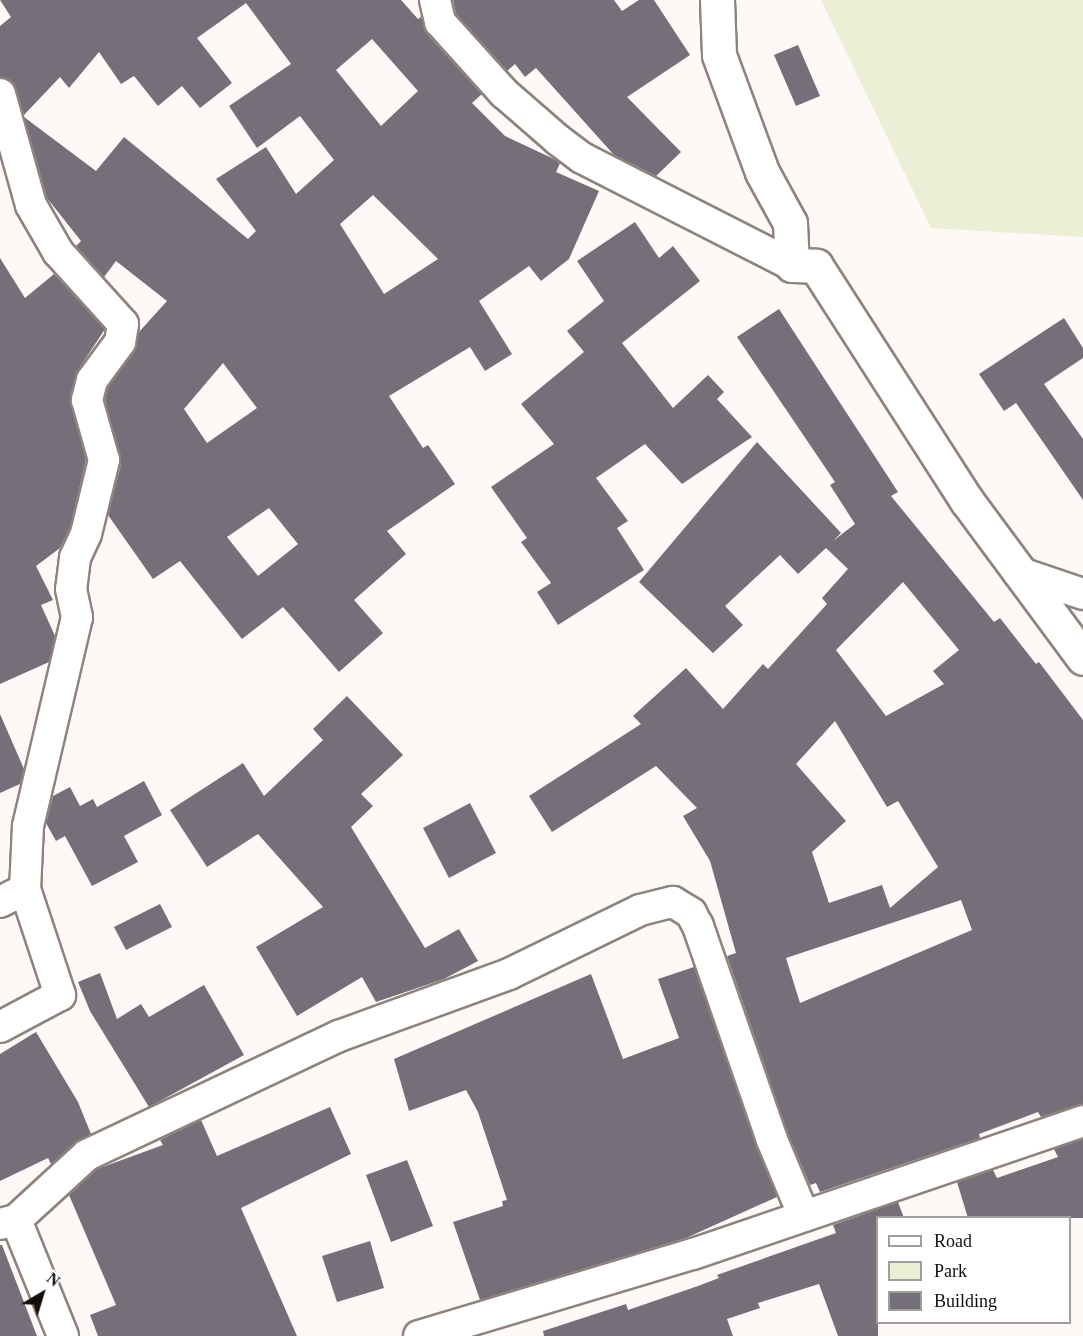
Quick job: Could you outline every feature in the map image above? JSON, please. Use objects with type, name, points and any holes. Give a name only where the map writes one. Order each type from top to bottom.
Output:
[{"type":"street","points":[[435,0],[440,21],[504,93],[582,158],[792,265],[816,266],[1018,572],[1083,658]]},
{"type":"street","points":[[717,0],[719,55],[762,172],[790,223],[792,265]]},
{"type":"street","points":[[0,94],[31,205],[58,252],[123,324],[120,342],[92,380],[87,400],[104,460],[86,534],[75,558],[71,589],[77,617],[12,896],[60,995],[0,1027]]},
{"type":"street","points":[[1018,572],[1083,594]]},
{"type":"street","points":[[63,1336],[8,1222],[87,1155],[339,1036],[509,974],[640,910],[673,902],[691,913],[698,926],[772,1140],[803,1214]]},
{"type":"street","points":[[419,1336],[650,1267],[1083,1121]]},
{"type":"green space","points":[[821,0],[1083,0],[1083,237],[931,228]]},
{"type":"building","points":[[0,0],[401,0],[418,19],[421,17],[427,34],[482,94],[472,103],[505,136],[560,163],[556,172],[599,191],[569,259],[541,281],[529,266],[479,301],[512,354],[485,371],[470,347],[389,396],[423,448],[428,445],[455,484],[387,531],[406,554],[354,600],[383,633],[339,672],[283,607],[242,639],[180,561],[153,579],[108,515],[121,464],[105,400],[108,387],[134,352],[139,332],[167,301],[116,261],[104,277],[76,246],[81,241],[47,198],[24,117],[96,171],[124,137],[248,239],[256,231],[216,179],[266,147],[296,194],[334,160],[300,116],[257,148],[229,106],[291,64],[246,3],[197,38],[232,83],[200,108],[182,86],[158,106],[134,76],[121,84],[99,52],[69,88],[60,77],[24,115],[12,82],[0,77],[0,26],[11,17]],"holes":[[[372,39],[418,91],[381,126],[336,70]],[[373,195],[438,259],[384,294],[340,224]],[[223,363],[257,408],[207,443],[184,409]],[[269,508],[298,544],[258,576],[227,537]]]},
{"type":"building","points":[[453,0],[614,0],[622,11],[639,0],[654,0],[690,55],[627,97],[681,152],[656,176],[614,155],[536,68],[525,77],[515,64],[507,71],[456,14]]},
{"type":"building","points":[[798,45],[820,96],[796,106],[774,55]]},
{"type":"building","points":[[635,222],[659,258],[673,246],[700,281],[622,343],[673,408],[708,375],[724,392],[717,399],[752,437],[682,484],[645,444],[596,478],[628,521],[617,528],[644,570],[558,625],[537,592],[551,583],[521,542],[527,538],[491,487],[554,444],[521,404],[584,352],[567,331],[604,301],[577,261]]},
{"type":"building","points":[[0,258],[25,298],[54,274],[105,329],[78,370],[70,396],[86,460],[70,528],[60,548],[36,566],[53,600],[41,605],[55,636],[49,662],[0,684]]},
{"type":"building","points":[[779,309],[898,492],[891,496],[994,622],[1000,618],[1036,664],[1039,662],[1083,720],[1083,1104],[1041,1117],[1038,1112],[979,1134],[980,1138],[820,1192],[816,1183],[810,1185],[788,1134],[727,956],[736,953],[710,861],[683,816],[697,808],[656,766],[552,832],[529,796],[641,724],[633,716],[686,668],[723,709],[763,664],[768,669],[827,604],[822,598],[848,569],[826,548],[798,574],[780,555],[725,606],[743,625],[713,653],[639,582],[757,442],[841,533],[833,541],[855,524],[830,485],[835,482],[737,337]],"holes":[[[903,582],[959,650],[933,671],[944,684],[886,716],[836,650]],[[835,721],[887,807],[898,801],[938,867],[890,908],[882,885],[829,903],[812,852],[846,821],[796,764]],[[961,900],[972,930],[800,1003],[786,958]]]},
{"type":"building","points":[[1064,318],[1083,348],[1083,358],[1044,384],[1083,439],[1083,500],[1016,403],[1004,411],[979,374]]},
{"type":"building","points":[[347,696],[403,755],[361,794],[373,806],[351,827],[425,948],[459,929],[478,961],[444,979],[376,1002],[362,977],[297,1016],[256,947],[323,907],[258,834],[207,867],[170,810],[243,763],[264,796],[323,740],[313,729]]},
{"type":"building","points":[[0,714],[24,769],[20,784],[0,793]]},
{"type":"building","points":[[144,781],[162,815],[124,836],[138,862],[92,886],[65,836],[56,841],[46,823],[53,796],[70,787],[80,806],[93,799],[97,807]]},
{"type":"building","points":[[470,803],[496,853],[449,878],[423,828]]},
{"type":"building","points":[[160,904],[172,927],[126,950],[114,927]]},
{"type":"building","points":[[694,967],[777,1197],[686,1238],[480,1300],[453,1222],[503,1206],[502,1201],[507,1200],[478,1112],[466,1090],[409,1111],[394,1059],[591,974],[623,1059],[679,1038],[658,979]]},
{"type":"building","points":[[100,973],[117,1019],[141,1004],[149,1017],[204,985],[244,1055],[149,1107],[90,1011],[78,982]]},
{"type":"building","points":[[36,1032],[78,1102],[91,1134],[51,1164],[48,1158],[0,1181],[0,1054]]},
{"type":"building","points":[[330,1107],[351,1154],[241,1208],[297,1336],[98,1336],[90,1315],[116,1305],[69,1195],[97,1169],[163,1145],[160,1140],[201,1120],[217,1156]]},
{"type":"building","points":[[1083,1139],[1083,1218],[967,1216],[957,1182],[993,1170],[997,1178],[1058,1157],[1054,1149]]},
{"type":"building","points":[[407,1160],[433,1226],[391,1242],[366,1175]]},
{"type":"building","points":[[898,1202],[903,1216],[876,1216],[878,1336],[838,1336],[819,1284],[758,1303],[760,1308],[727,1319],[733,1336],[544,1336],[543,1331],[626,1304],[628,1310],[719,1278],[717,1275],[836,1233],[833,1225]]},
{"type":"building","points":[[370,1241],[384,1288],[337,1302],[322,1256]]},
{"type":"building","points":[[0,1245],[2,1245],[37,1336],[0,1336]]}]
